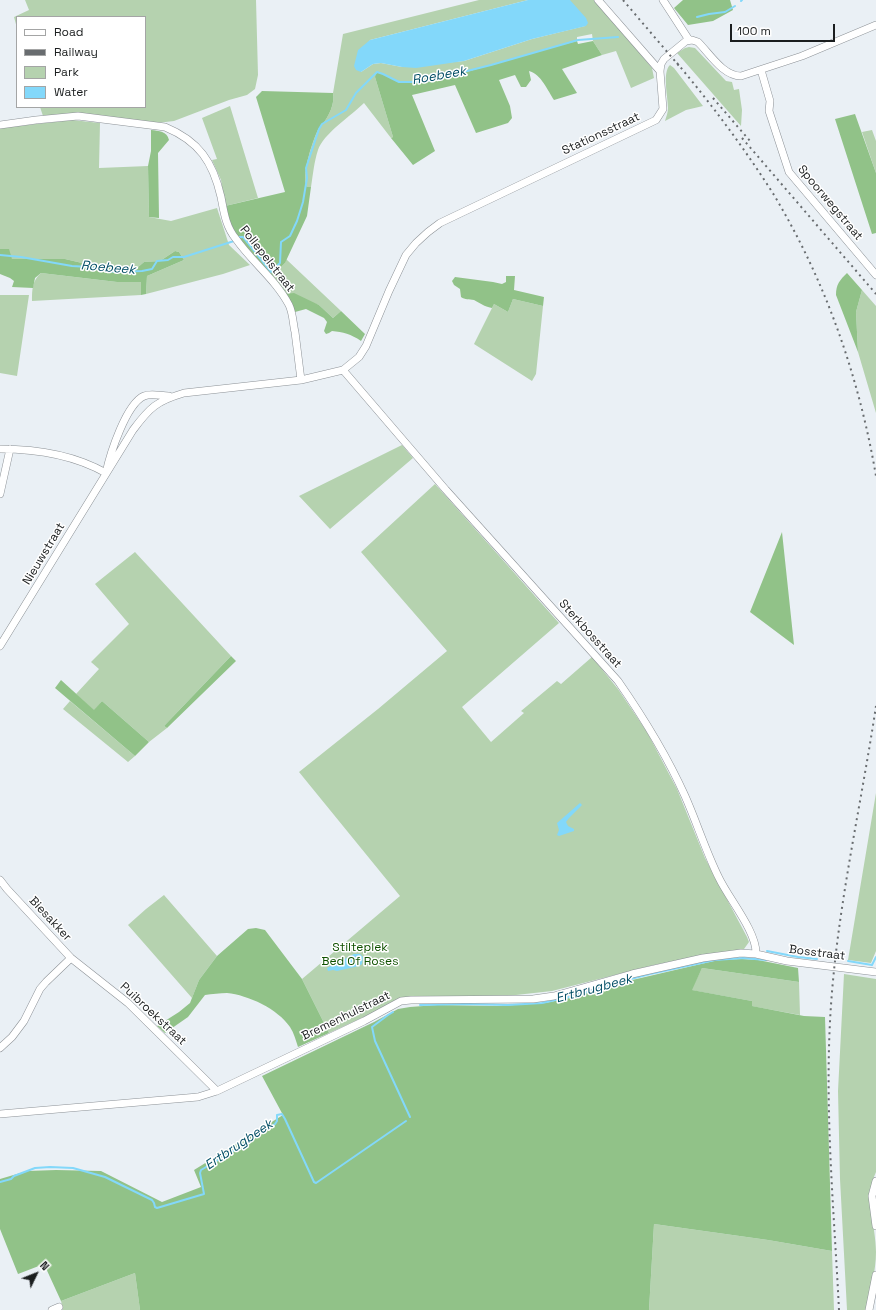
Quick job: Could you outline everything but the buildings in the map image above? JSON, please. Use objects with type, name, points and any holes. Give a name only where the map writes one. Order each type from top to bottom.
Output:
[{"type":"street","points":[[598,0],[660,70]]},
{"type":"street","points":[[662,0],[689,40]]},
{"type":"street","points":[[660,70],[664,59],[682,43],[689,40],[698,42],[726,71],[732,75],[741,76],[802,56],[876,25]]},
{"type":"street","name":"Stationsstraat","points":[[343,370],[359,357],[366,346],[406,255],[416,243],[440,223],[656,120],[663,109],[660,70]]},
{"type":"street","name":"Spoorwegstraat","points":[[761,70],[770,101],[769,111],[789,172],[876,275]]},
{"type":"street","name":"Pollepelstraat","points":[[0,125],[78,116],[165,128],[176,132],[189,140],[199,149],[209,162],[219,191],[226,223],[235,239],[266,274],[290,306],[293,318],[301,380]]},
{"type":"street","name":"Nieuwstraat","points":[[0,646],[106,472],[145,413],[165,398],[184,393],[301,380],[343,370]]},
{"type":"street","name":"Sterkbosstraat","points":[[343,370],[446,490],[622,686],[654,738],[685,796],[710,860],[725,891],[754,940],[756,954]]},
{"type":"street","name":"Nieuwstraat","points":[[106,472],[126,415],[140,398],[146,395],[173,396]]},
{"type":"street","points":[[0,449],[43,452],[62,456],[106,472]]},
{"type":"street","points":[[0,494],[10,449]]},
{"type":"street","name":"Biesakker","points":[[0,880],[71,958],[40,989],[24,1021],[12,1037],[0,1048]]},
{"type":"street","name":"Bremenhulstraat","points":[[0,1114],[198,1097],[217,1091],[364,1021],[401,1001],[533,999],[554,996],[632,974],[703,958],[730,954],[756,954]]},
{"type":"street","name":"Bosstraat","points":[[756,954],[787,961],[876,972]]},
{"type":"street","name":"Puibroekstraat","points":[[71,958],[128,1003],[217,1091]]},
{"type":"street","points":[[876,1181],[872,1196],[876,1226]]},
{"type":"street","points":[[869,1310],[876,1275]]},
{"type":"street","points":[[52,1310],[59,1307]]},
{"type":"green space","points":[[25,0],[256,0],[258,75],[255,89],[247,95],[229,100],[174,121],[157,123],[97,115],[43,116],[40,108],[146,108],[146,16],[16,16],[29,10]]},
{"type":"green space","points":[[479,0],[528,0],[370,40],[361,72],[373,64],[381,63],[402,67],[464,61],[532,39],[585,26],[569,0],[600,0],[599,4],[652,68],[654,78],[631,88],[616,51],[602,55],[593,41],[592,34],[577,37],[577,41],[463,73],[423,82],[399,82],[383,74],[375,77],[393,137],[391,138],[364,103],[332,131],[321,144],[318,150],[311,187],[307,187],[305,175],[310,152],[317,131],[327,118],[332,106],[343,34]]},
{"type":"green space","points":[[683,0],[730,0],[733,10],[713,21],[688,25],[674,8]]},
{"type":"green space","points":[[577,41],[578,44],[593,41],[602,55],[562,69],[577,93],[554,100],[541,79],[529,71],[531,80],[526,87],[521,87],[515,75],[499,80],[510,106],[512,118],[508,123],[476,133],[455,85],[412,95],[435,151],[413,165],[391,138],[393,137],[375,77],[377,72],[399,82],[423,82],[463,73]]},
{"type":"green space","points":[[689,47],[695,48],[726,81],[732,82],[734,90],[739,89],[742,110],[741,126],[677,53]]},
{"type":"green space","points":[[670,65],[674,68],[703,106],[686,110],[665,121],[668,108],[666,73]]},
{"type":"green space","points":[[262,91],[333,93],[331,110],[317,131],[306,168],[305,175],[307,187],[311,187],[307,216],[285,263],[271,277],[236,235],[229,221],[225,206],[285,192],[256,97]]},
{"type":"green space","points":[[230,106],[258,198],[225,206],[221,180],[212,160],[217,159],[202,118]]},
{"type":"green space","points":[[855,114],[876,173],[876,233],[872,234],[835,119]]},
{"type":"green space","points":[[72,120],[100,123],[99,168],[148,166],[149,217],[171,221],[217,208],[229,245],[250,265],[223,274],[146,294],[147,276],[184,260],[179,252],[175,251],[160,261],[144,262],[131,271],[114,266],[99,267],[65,259],[12,259],[0,249],[0,128]]},
{"type":"green space","points":[[151,130],[165,133],[169,140],[158,153],[159,218],[149,217],[148,166],[151,151]]},
{"type":"green space","points":[[872,130],[876,141],[876,173],[862,132]]},
{"type":"green space","points":[[0,249],[9,249],[12,259],[65,259],[99,267],[114,266],[131,271],[144,262],[160,261],[175,251],[179,252],[184,260],[147,276],[146,294],[141,295],[141,282],[117,282],[41,273],[35,278],[33,288],[12,287],[14,281],[0,274]]},
{"type":"green space","points":[[286,259],[341,311],[333,318],[319,305],[285,294],[271,277],[285,263]]},
{"type":"green space","points":[[41,273],[117,282],[141,282],[141,295],[32,301],[32,289],[34,282]]},
{"type":"green space","points":[[847,273],[862,290],[856,312],[858,352],[836,295],[839,282]]},
{"type":"green space","points":[[506,276],[515,276],[514,290],[544,297],[543,306],[513,299],[508,312],[494,304],[492,308],[484,306],[474,300],[461,297],[460,289],[454,285],[452,281],[455,277],[502,284],[506,282]]},
{"type":"green space","points":[[862,290],[876,306],[876,413],[858,352],[856,312]]},
{"type":"green space","points":[[294,293],[319,305],[333,318],[341,311],[365,334],[361,341],[340,332],[332,331],[326,334],[324,331],[327,322],[324,318],[306,309],[295,312],[285,294]]},
{"type":"green space","points":[[0,295],[29,295],[17,376],[0,373]]},
{"type":"green space","points":[[513,299],[543,306],[536,374],[532,381],[474,344],[494,304],[508,312]]},
{"type":"green space","points":[[402,445],[413,458],[330,529],[299,496]]},
{"type":"green space","name":"Stilteplek Bed Of Roses","points":[[435,484],[559,623],[462,707],[491,742],[524,713],[521,711],[557,681],[561,684],[592,657],[618,689],[647,732],[677,789],[705,858],[749,942],[744,949],[708,954],[654,965],[552,991],[507,996],[416,996],[406,998],[329,1033],[302,979],[400,896],[299,772],[378,709],[447,651],[361,552]]},
{"type":"green space","points":[[782,532],[794,645],[750,612]]},
{"type":"green space","points":[[135,552],[231,656],[164,726],[167,728],[149,742],[102,701],[94,711],[76,694],[99,669],[91,662],[129,624],[95,584]]},
{"type":"green space","points":[[231,656],[236,661],[167,728],[164,726]]},
{"type":"green space","points":[[61,680],[94,710],[102,701],[149,742],[135,756],[55,688]]},
{"type":"green space","points":[[70,701],[135,756],[128,762],[63,709]]},
{"type":"green space","points":[[876,793],[876,951],[871,963],[848,960]]},
{"type":"green space","points":[[164,895],[217,956],[199,980],[192,998],[128,925]]},
{"type":"green space","points":[[256,928],[265,930],[302,979],[329,1033],[298,1047],[290,1027],[278,1014],[253,1000],[227,993],[205,995],[188,1017],[165,1033],[157,1026],[190,1003],[199,980],[217,956],[248,929]]},
{"type":"green space","points":[[718,960],[758,960],[798,968],[799,982],[702,968],[692,990],[752,1001],[752,1006],[804,1016],[825,1017],[832,1251],[768,1240],[654,1224],[649,1310],[140,1310],[135,1273],[61,1301],[44,1264],[18,1274],[0,1229],[0,1179],[27,1171],[101,1171],[162,1202],[201,1187],[194,1170],[283,1115],[262,1076],[398,1009],[437,1005],[499,1006],[545,1003],[569,998],[628,981]]},
{"type":"green space","points":[[702,968],[799,982],[800,1015],[751,1006],[752,1001],[691,990]]},
{"type":"green space","points":[[844,974],[876,979],[876,1172],[871,1191],[871,1201],[876,1242],[876,1259],[867,1310],[847,1310],[840,1179],[838,1091]]},
{"type":"green space","points":[[654,1224],[768,1240],[832,1251],[834,1310],[649,1310]]},
{"type":"green space","points":[[135,1273],[140,1310],[62,1310],[61,1301]]},
{"type":"water","points":[[528,0],[570,0],[586,18],[588,23],[586,26],[532,39],[464,61],[416,68],[381,63],[373,64],[361,72],[356,70],[354,66],[358,50],[370,40]]},
{"type":"water","points":[[580,803],[582,805],[566,822],[568,826],[574,829],[574,831],[559,836],[557,835],[559,830],[557,823]]},
{"type":"water","points":[[354,954],[360,954],[363,957],[362,964],[337,971],[328,971],[327,968]]},
{"type":"waterway","name":"Roebeek","points":[[697,17],[725,12],[735,6]]},
{"type":"waterway","name":"Roebeek","points":[[239,237],[243,237],[271,272],[280,263],[281,242],[290,236],[303,202],[307,178],[306,168],[319,129],[322,124],[346,110],[356,93],[377,72],[399,82],[423,82],[491,65],[578,40],[618,37]]},
{"type":"waterway","name":"Roebeek","points":[[0,255],[115,272],[142,271],[152,269],[157,261],[168,260],[173,257],[184,257],[234,241]]},
{"type":"waterway","points":[[767,951],[817,959]]},
{"type":"waterway","name":"Ertbrugbeek","points":[[848,961],[872,965],[876,957]]},
{"type":"waterway","name":"Ertbrugbeek","points":[[420,1005],[508,1005],[542,1003],[574,996],[650,974],[715,960],[743,958],[766,960]]},
{"type":"waterway","points":[[393,1012],[372,1027],[375,1041],[410,1117]]},
{"type":"waterway","name":"Ertbrugbeek","points":[[0,1182],[11,1179],[14,1176],[35,1168],[73,1168],[105,1177],[152,1200],[157,1208],[204,1194],[200,1173],[201,1170],[275,1124],[277,1121],[277,1115],[282,1114],[285,1119],[314,1182],[316,1183],[406,1121]]},
{"type":"railway","points":[[623,0],[680,67]]},
{"type":"railway","points":[[677,63],[752,161],[793,228],[825,296],[838,331],[860,403],[876,476]]},
{"type":"railway","points":[[713,98],[750,141]]},
{"type":"railway","points":[[742,138],[876,294]]},
{"type":"railway","points":[[839,1310],[829,1119],[829,1043],[831,1005],[834,967],[844,892],[876,706]]}]
